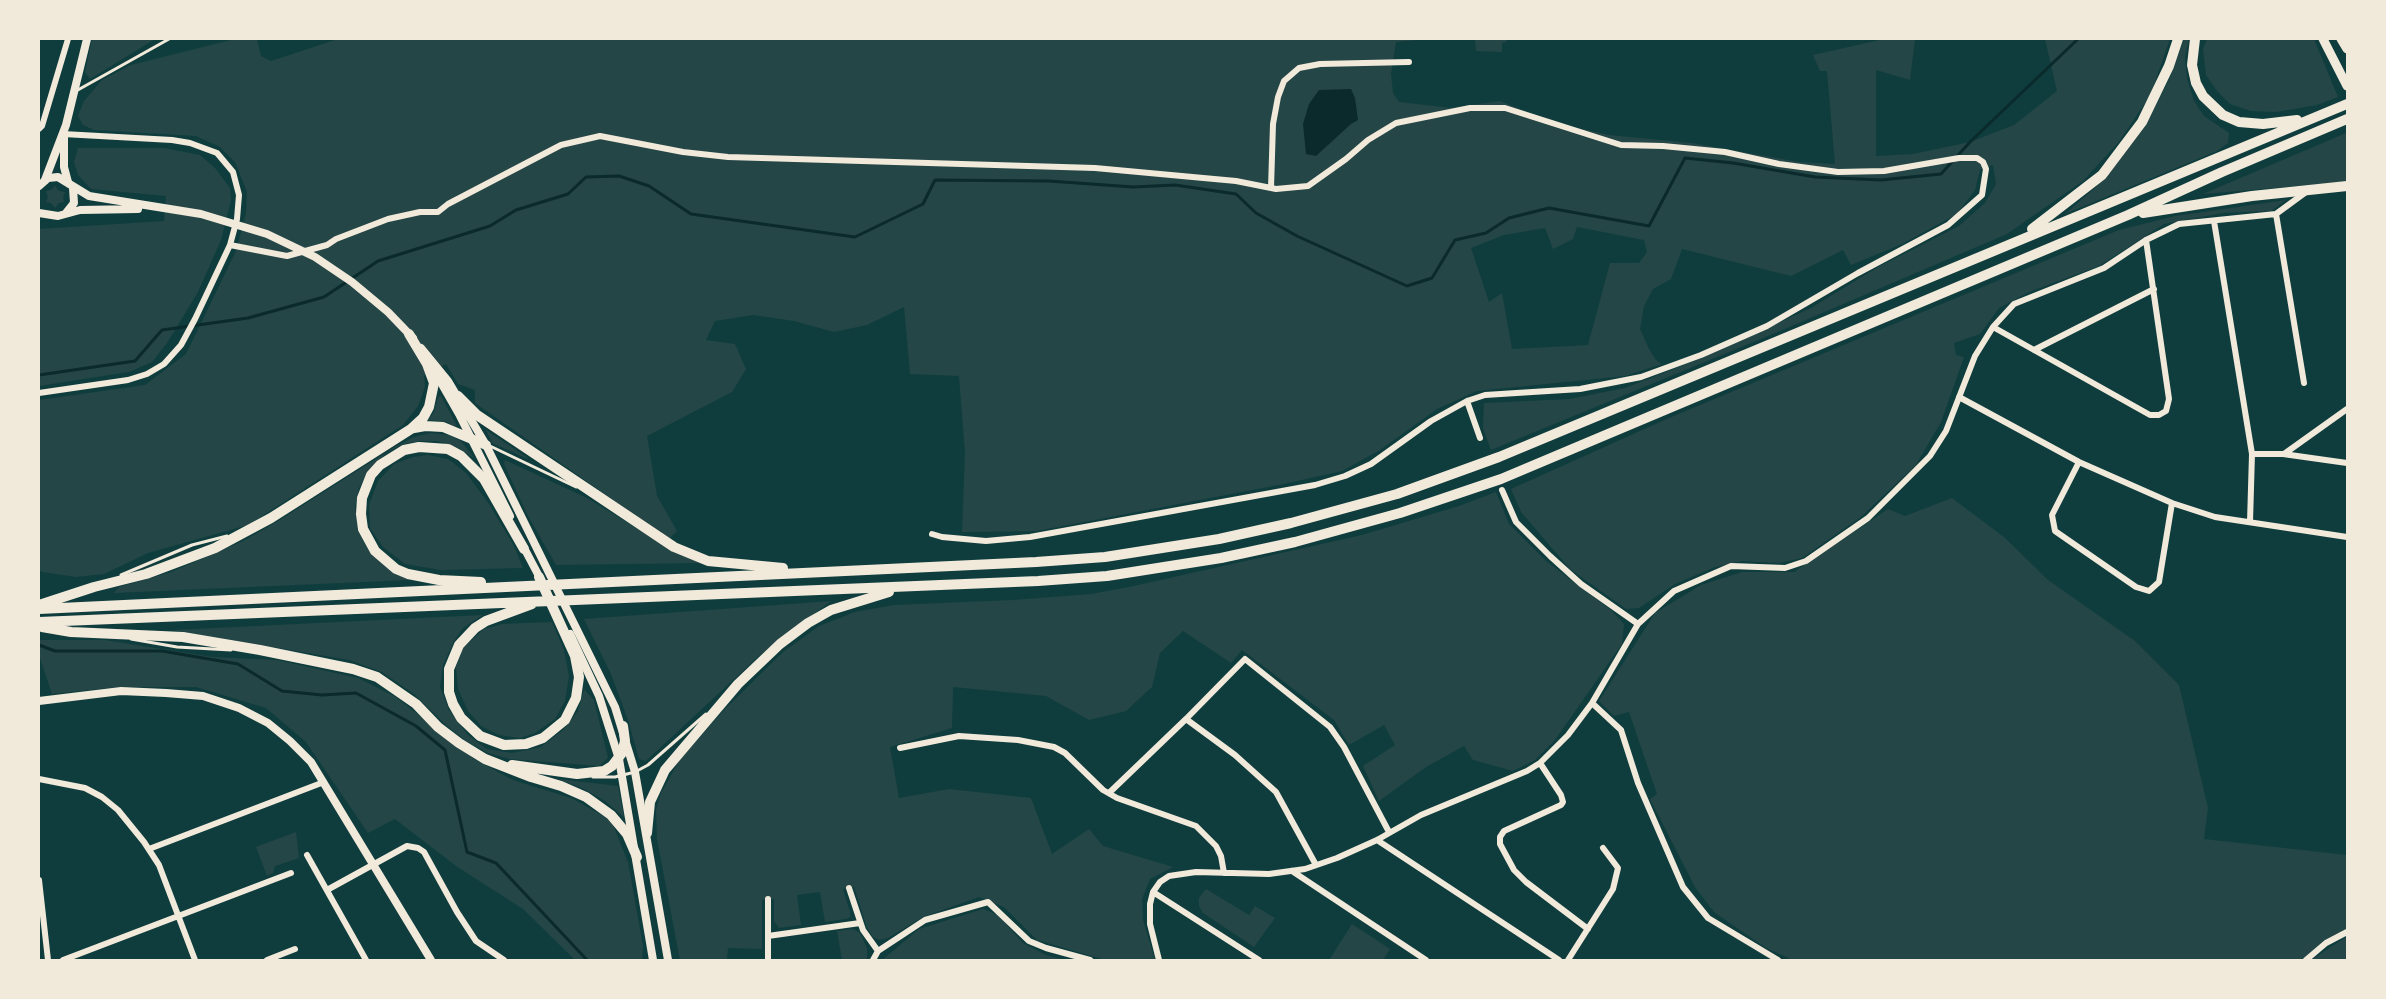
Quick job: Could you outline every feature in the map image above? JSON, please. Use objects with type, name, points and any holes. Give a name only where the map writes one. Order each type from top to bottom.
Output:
[{"type":"highway","points":[[2021,238],[2102,175],[2142,122],[2169,66],[2178,39]]},
{"type":"highway","points":[[2195,39],[2192,65],[2196,82],[2203,96],[2223,115],[2239,122],[2263,124],[2313,118]]},
{"type":"highway","points":[[39,607],[946,568],[1105,557],[1219,539],[1397,494],[1499,457],[2347,104]]},
{"type":"highway","points":[[39,625],[540,601],[902,588],[1107,576],[1221,558],[1295,542],[1400,513],[1501,479],[2128,215],[2347,119]]},
{"type":"highway","points":[[2128,215],[2192,204],[2347,186]]},
{"type":"highway","points":[[39,607],[94,587],[172,566],[215,548],[249,531],[411,429],[423,418],[429,407],[434,384],[428,364],[409,334]]},
{"type":"highway","points":[[458,396],[477,415],[674,548],[708,561],[819,572]]},
{"type":"highway","points":[[411,429],[425,426],[443,427],[486,445]]},
{"type":"highway","points":[[517,586],[439,580],[420,577],[396,569],[375,551],[363,529],[362,498],[366,485],[380,465],[404,450],[426,447],[448,449],[469,463],[484,479],[524,549]]},
{"type":"highway","points":[[539,577],[565,621],[579,676],[576,698],[565,720],[543,738],[526,744],[504,745],[480,736],[461,718],[453,704],[449,669],[453,656],[465,636],[481,624],[540,601]]},
{"type":"highway","points":[[647,833],[650,801],[665,770],[738,684],[780,644],[808,623],[831,610],[902,588]]},
{"type":"highway","points":[[39,625],[71,632],[183,637],[353,669],[377,677],[416,704],[438,727],[459,743],[493,762],[586,797],[611,815],[627,834],[637,857]]},
{"type":"highway","points":[[493,762],[577,774],[604,771],[619,759],[625,741],[623,726]]},
{"type":"main road","points":[[2324,39],[2347,86]]},
{"type":"main road","points":[[2341,39],[2347,49]]},
{"type":"main road","points":[[42,183],[55,177],[97,198],[224,219],[294,246],[352,282],[388,312],[435,363],[458,396],[486,445],[544,561],[565,621],[599,696],[619,759],[653,960]]},
{"type":"main road","points":[[63,215],[74,203],[70,185]]},
{"type":"main road","points":[[39,208],[50,216]]},
{"type":"main road","points":[[39,213],[50,216],[86,209],[159,208]]},
{"type":"main road","points":[[409,334],[436,373],[471,438],[539,577]]},
{"type":"main road","points":[[471,438],[483,450],[518,516],[532,537]]},
{"type":"main road","points":[[565,621],[606,686],[623,726],[647,833],[668,960]]},
{"type":"street","points":[[39,129],[42,126],[68,39]]},
{"type":"street","points":[[42,183],[63,134],[87,39]]},
{"type":"street","points":[[1271,188],[1272,124],[1284,81],[1299,68],[1320,64],[1409,62]]},
{"type":"street","points":[[230,245],[287,256],[327,245],[336,239],[388,219],[420,212],[438,212],[448,204],[561,144],[600,136],[683,152],[728,157],[1095,168],[1236,181],[1271,188],[1308,186],[1368,140],[1396,123],[1470,108],[1505,108],[1622,144],[1725,152],[1779,164],[1838,172],[1884,171],[1959,158],[1977,158],[1983,162],[1986,169],[1982,195],[1948,225],[1857,273],[1767,326],[1701,355],[1641,377],[1580,388],[1485,395],[1467,400],[1431,421],[1371,464],[1345,476],[1315,485],[1030,537],[986,541],[932,534]]},
{"type":"street","points":[[63,134],[64,167],[70,185]]},
{"type":"street","points":[[39,393],[119,381],[147,374],[164,364],[182,345],[230,245],[237,219],[239,195],[233,172],[217,153],[190,143],[172,140],[63,134]]},
{"type":"street","points":[[1159,960],[1150,924],[1150,904],[1161,882],[1178,873],[1269,874],[1316,865],[1377,840],[1421,815],[1527,771],[1540,763],[1568,735],[1592,703],[1638,624],[1674,591],[1731,566],[1785,568],[1806,561],[1868,518],[1930,456],[1946,431],[1975,356],[1993,327],[2014,304],[2104,268],[2146,240],[2179,224],[2276,214],[2309,190]]},
{"type":"street","points":[[2276,214],[2304,383]]},
{"type":"street","points":[[2214,221],[2252,454],[2250,522]]},
{"type":"street","points":[[1993,327],[2150,415],[2159,415],[2166,411],[2169,399],[2146,240]]},
{"type":"street","points":[[2034,350],[2154,289]]},
{"type":"street","points":[[1959,397],[2079,462],[2172,503],[2215,517],[2347,537]]},
{"type":"street","points":[[1467,400],[1480,438]]},
{"type":"street","points":[[2283,454],[2347,409]]},
{"type":"street","points":[[2252,454],[2283,454],[2347,463]]},
{"type":"street","points":[[2079,462],[2052,515],[2055,531],[2136,587],[2149,591],[2159,582],[2172,503]]},
{"type":"street","points":[[1502,490],[1516,522],[1550,556],[1581,584],[1638,624]]},
{"type":"street","points":[[1109,793],[1245,659],[1330,727],[1344,747],[1389,832]]},
{"type":"street","points":[[39,701],[122,691],[203,696],[239,708],[268,723],[311,762],[431,960]]},
{"type":"street","points":[[1592,703],[1621,730],[1638,783],[1683,887],[1708,918],[1778,960]]},
{"type":"street","points":[[1186,719],[1235,755],[1276,792],[1316,865]]},
{"type":"street","points":[[900,748],[959,736],[1018,740],[1054,747],[1065,753],[1087,777],[1109,793],[1144,809],[1196,825],[1216,846],[1221,856],[1224,873]]},
{"type":"street","points":[[1540,763],[1561,795],[1563,802],[1561,805],[1504,831],[1500,837],[1500,844],[1514,870],[1526,882],[1588,929]]},
{"type":"street","points":[[39,779],[77,786],[102,797],[118,810],[159,865],[195,960]]},
{"type":"street","points":[[149,849],[324,782]]},
{"type":"street","points":[[1377,840],[1559,960]]},
{"type":"street","points":[[327,890],[407,846],[413,846],[424,852],[461,919],[476,941],[504,960]]},
{"type":"street","points":[[1568,960],[1613,889],[1617,876],[1617,864],[1603,848]]},
{"type":"street","points":[[307,855],[366,960]]},
{"type":"street","points":[[1292,871],[1418,958],[1426,960]]},
{"type":"street","points":[[63,960],[291,873]]},
{"type":"street","points":[[39,880],[48,960]]},
{"type":"street","points":[[849,888],[860,923],[878,951]]},
{"type":"street","points":[[1154,892],[1259,960]]},
{"type":"street","points":[[768,899],[768,960]]},
{"type":"street","points":[[873,960],[878,951],[925,920],[988,902],[1029,941],[1090,960]]},
{"type":"street","points":[[768,936],[860,923]]},
{"type":"street","points":[[2306,960],[2326,943],[2347,932]]},
{"type":"street","points":[[267,960],[295,949]]},
{"type":"lane","points":[[75,92],[169,39]]},
{"type":"lane","points":[[486,445],[604,502]]},
{"type":"lane","points":[[577,774],[601,778],[635,772],[663,752],[738,684]]},
{"type":"shaded area","points":[[92,39],[155,39],[90,79],[85,72]]},
{"type":"shaded area","points":[[235,39],[257,39],[261,56],[271,61],[338,39],[1428,39],[1396,42],[1391,74],[1393,93],[1399,102],[1451,108],[1500,101],[1552,122],[1609,135],[1692,143],[1799,162],[1835,164],[1827,71],[1820,71],[1813,55],[1884,39],[1915,39],[1910,80],[1876,70],[1876,156],[1913,154],[1970,142],[2014,125],[2057,91],[2045,39],[2170,39],[2150,96],[2118,143],[2083,181],[2007,234],[1773,334],[1491,450],[1483,428],[1484,403],[1569,399],[1625,388],[1697,360],[1811,308],[1878,267],[1959,226],[1985,203],[1996,184],[1993,165],[1980,170],[1975,190],[1957,214],[1902,244],[1851,265],[1843,250],[1791,276],[1682,249],[1671,279],[1653,289],[1644,306],[1640,329],[1649,349],[1656,360],[1662,364],[1625,376],[1477,391],[1437,409],[1380,450],[1342,471],[1284,484],[1037,531],[962,532],[965,453],[959,376],[910,374],[904,307],[867,325],[834,332],[794,321],[753,315],[715,321],[706,340],[735,344],[746,369],[732,392],[647,436],[657,496],[677,531],[669,539],[475,403],[475,390],[458,384],[446,364],[424,376],[425,387],[418,406],[403,425],[248,525],[148,553],[104,574],[76,577],[39,570],[39,400],[145,385],[186,354],[236,251],[246,213],[247,192],[235,162],[220,147],[196,136],[94,130],[83,125],[78,116],[84,101],[102,80],[131,65]],"holes":[[[1577,227],[1644,240],[1647,252],[1639,263],[1610,263],[1588,345],[1512,349],[1502,293],[1489,302],[1471,248],[1504,235],[1545,228],[1553,249],[1573,239]]]},
{"type":"shaded area","points":[[1475,39],[1507,39],[1502,43],[1502,52],[1476,51]]},
{"type":"shaded area","points":[[2184,39],[2189,39],[2185,58],[2187,78],[2194,101],[2204,116],[2229,133],[2228,143],[2217,151],[2065,214],[2096,187],[2145,127],[2169,80]]},
{"type":"shaded area","points":[[2207,39],[2314,39],[2338,97],[2317,105],[2276,112],[2251,111],[2230,104],[2206,75],[2203,49]]},
{"type":"shaded area","points":[[1351,89],[1355,98],[1358,120],[1316,156],[1306,154],[1303,124],[1309,104],[1319,90]]},
{"type":"shaded area","points":[[2346,133],[2347,182],[2203,194]]},
{"type":"shaded area","points":[[78,148],[164,148],[200,155],[215,168],[230,188],[231,200],[221,240],[198,292],[167,343],[152,362],[129,372],[39,386],[39,229],[164,221],[166,196],[91,189],[78,175],[74,162]]},
{"type":"shaded area","points":[[55,186],[59,191],[65,192],[64,202],[59,203],[55,208],[51,203],[46,202],[48,197],[46,191]]},
{"type":"shaded area","points":[[2286,200],[2271,211],[2223,213],[2164,224],[2099,266],[2029,292],[1999,308],[1980,334],[1954,343],[1956,355],[1964,357],[1941,422],[1916,465],[1861,517],[1802,558],[1779,563],[1742,561],[1715,567],[1675,584],[1639,608],[1626,609],[1570,569],[1521,512],[1511,489],[1669,418],[2119,230],[2175,216]]},
{"type":"shaded area","points":[[441,396],[456,424],[455,427],[447,422],[428,420],[434,412],[438,397]]},
{"type":"shaded area","points":[[486,430],[528,458],[528,459],[492,443]]},
{"type":"shaded area","points":[[430,433],[448,435],[461,441],[475,459],[460,449],[438,441],[403,444],[385,454],[369,470],[359,488],[355,507],[359,533],[370,552],[391,570],[409,580],[114,593],[119,587],[171,572],[243,541],[398,445],[414,437]]},
{"type":"shaded area","points":[[428,455],[448,459],[466,473],[489,504],[514,546],[523,568],[441,570],[405,564],[383,547],[370,528],[369,505],[378,481],[394,464],[413,457]]},
{"type":"shaded area","points":[[505,460],[587,498],[678,553],[700,563],[556,565],[528,516],[504,464]]},
{"type":"shaded area","points":[[1496,492],[1509,524],[1546,561],[1611,610],[1624,624],[1622,644],[1555,740],[1535,760],[1513,771],[1473,760],[1464,746],[1426,767],[1379,801],[1363,766],[1395,745],[1384,725],[1349,745],[1334,720],[1242,650],[1231,663],[1183,631],[1160,653],[1152,687],[1126,711],[1089,720],[1046,696],[953,687],[952,728],[890,747],[899,798],[949,789],[1031,798],[1052,854],[1089,829],[1103,846],[1173,867],[1150,879],[1142,899],[1143,920],[1155,960],[1105,960],[1037,940],[1004,907],[979,897],[923,917],[888,938],[879,940],[873,937],[867,928],[854,887],[843,889],[850,912],[850,917],[846,919],[825,922],[820,892],[797,895],[801,925],[779,928],[774,921],[774,899],[762,900],[762,949],[728,948],[727,960],[680,960],[657,839],[656,810],[661,793],[679,761],[724,710],[783,652],[819,626],[855,612],[894,605],[1013,600],[1091,594],[1129,587],[1362,535],[1459,506]]},
{"type":"shaded area","points":[[1952,498],[2004,537],[2048,580],[2135,641],[2179,685],[2208,808],[2204,839],[2347,855],[2347,930],[2322,943],[2303,960],[1793,960],[1766,948],[1714,912],[1695,887],[1650,799],[1657,794],[1629,712],[1614,716],[1599,701],[1655,613],[1701,585],[1742,572],[1794,572],[1888,509],[1905,516]]},
{"type":"shaded area","points":[[831,601],[761,654],[646,761],[639,759],[611,674],[584,619]]},
{"type":"shaded area","points":[[483,615],[463,628],[454,641],[443,665],[440,687],[449,710],[468,735],[487,749],[512,753],[541,747],[563,730],[578,711],[584,689],[594,700],[608,758],[599,766],[510,759],[488,753],[466,741],[414,694],[382,672],[349,660],[173,630]]},
{"type":"shaded area","points":[[552,622],[564,650],[569,676],[565,701],[555,719],[535,733],[520,738],[499,735],[481,726],[468,711],[458,689],[456,667],[463,648],[484,629],[502,624]]},
{"type":"shaded area","points":[[39,640],[105,640],[212,657],[277,660],[358,678],[396,697],[474,759],[513,780],[571,798],[611,820],[628,862],[643,946],[642,960],[575,960],[523,909],[456,866],[395,819],[368,833],[306,742],[266,708],[196,687],[118,687],[52,694],[39,655]]},
{"type":"shaded area","points":[[558,779],[618,786],[624,817],[605,801],[582,788]]},
{"type":"shaded area","points":[[296,832],[299,858],[275,866],[273,873],[267,876],[256,847]]},
{"type":"shaded area","points":[[1206,889],[1249,915],[1255,906],[1275,918],[1254,947],[1203,913],[1199,906],[1199,898]]},
{"type":"shaded area","points":[[983,909],[998,915],[1023,943],[1046,955],[1064,960],[882,960],[919,929]]},
{"type":"shaded area","points":[[1352,924],[1390,949],[1383,960],[1329,960]]},
{"type":"shaded area","points":[[853,929],[860,933],[867,948],[867,960],[842,960],[837,931]]},
{"type":"shaded area","points":[[2346,937],[2347,960],[2311,960]]},
{"type":"waterway","points":[[39,375],[135,361],[162,330],[248,318],[324,297],[378,261],[490,226],[516,210],[568,194],[586,177],[619,176],[649,186],[691,214],[855,237],[923,204],[935,180],[1049,181],[1133,187],[1175,185],[1236,194],[1256,213],[1297,236],[1407,286],[1432,278],[1455,240],[1486,233],[1509,218],[1549,208],[1649,226],[1685,158],[1733,163],[1815,177],[1881,180],[1941,174],[1970,142],[2078,39]]},
{"type":"waterway","points":[[39,645],[55,651],[162,651],[238,664],[282,691],[322,695],[356,693],[416,726],[445,750],[467,852],[496,863],[587,960]]}]
